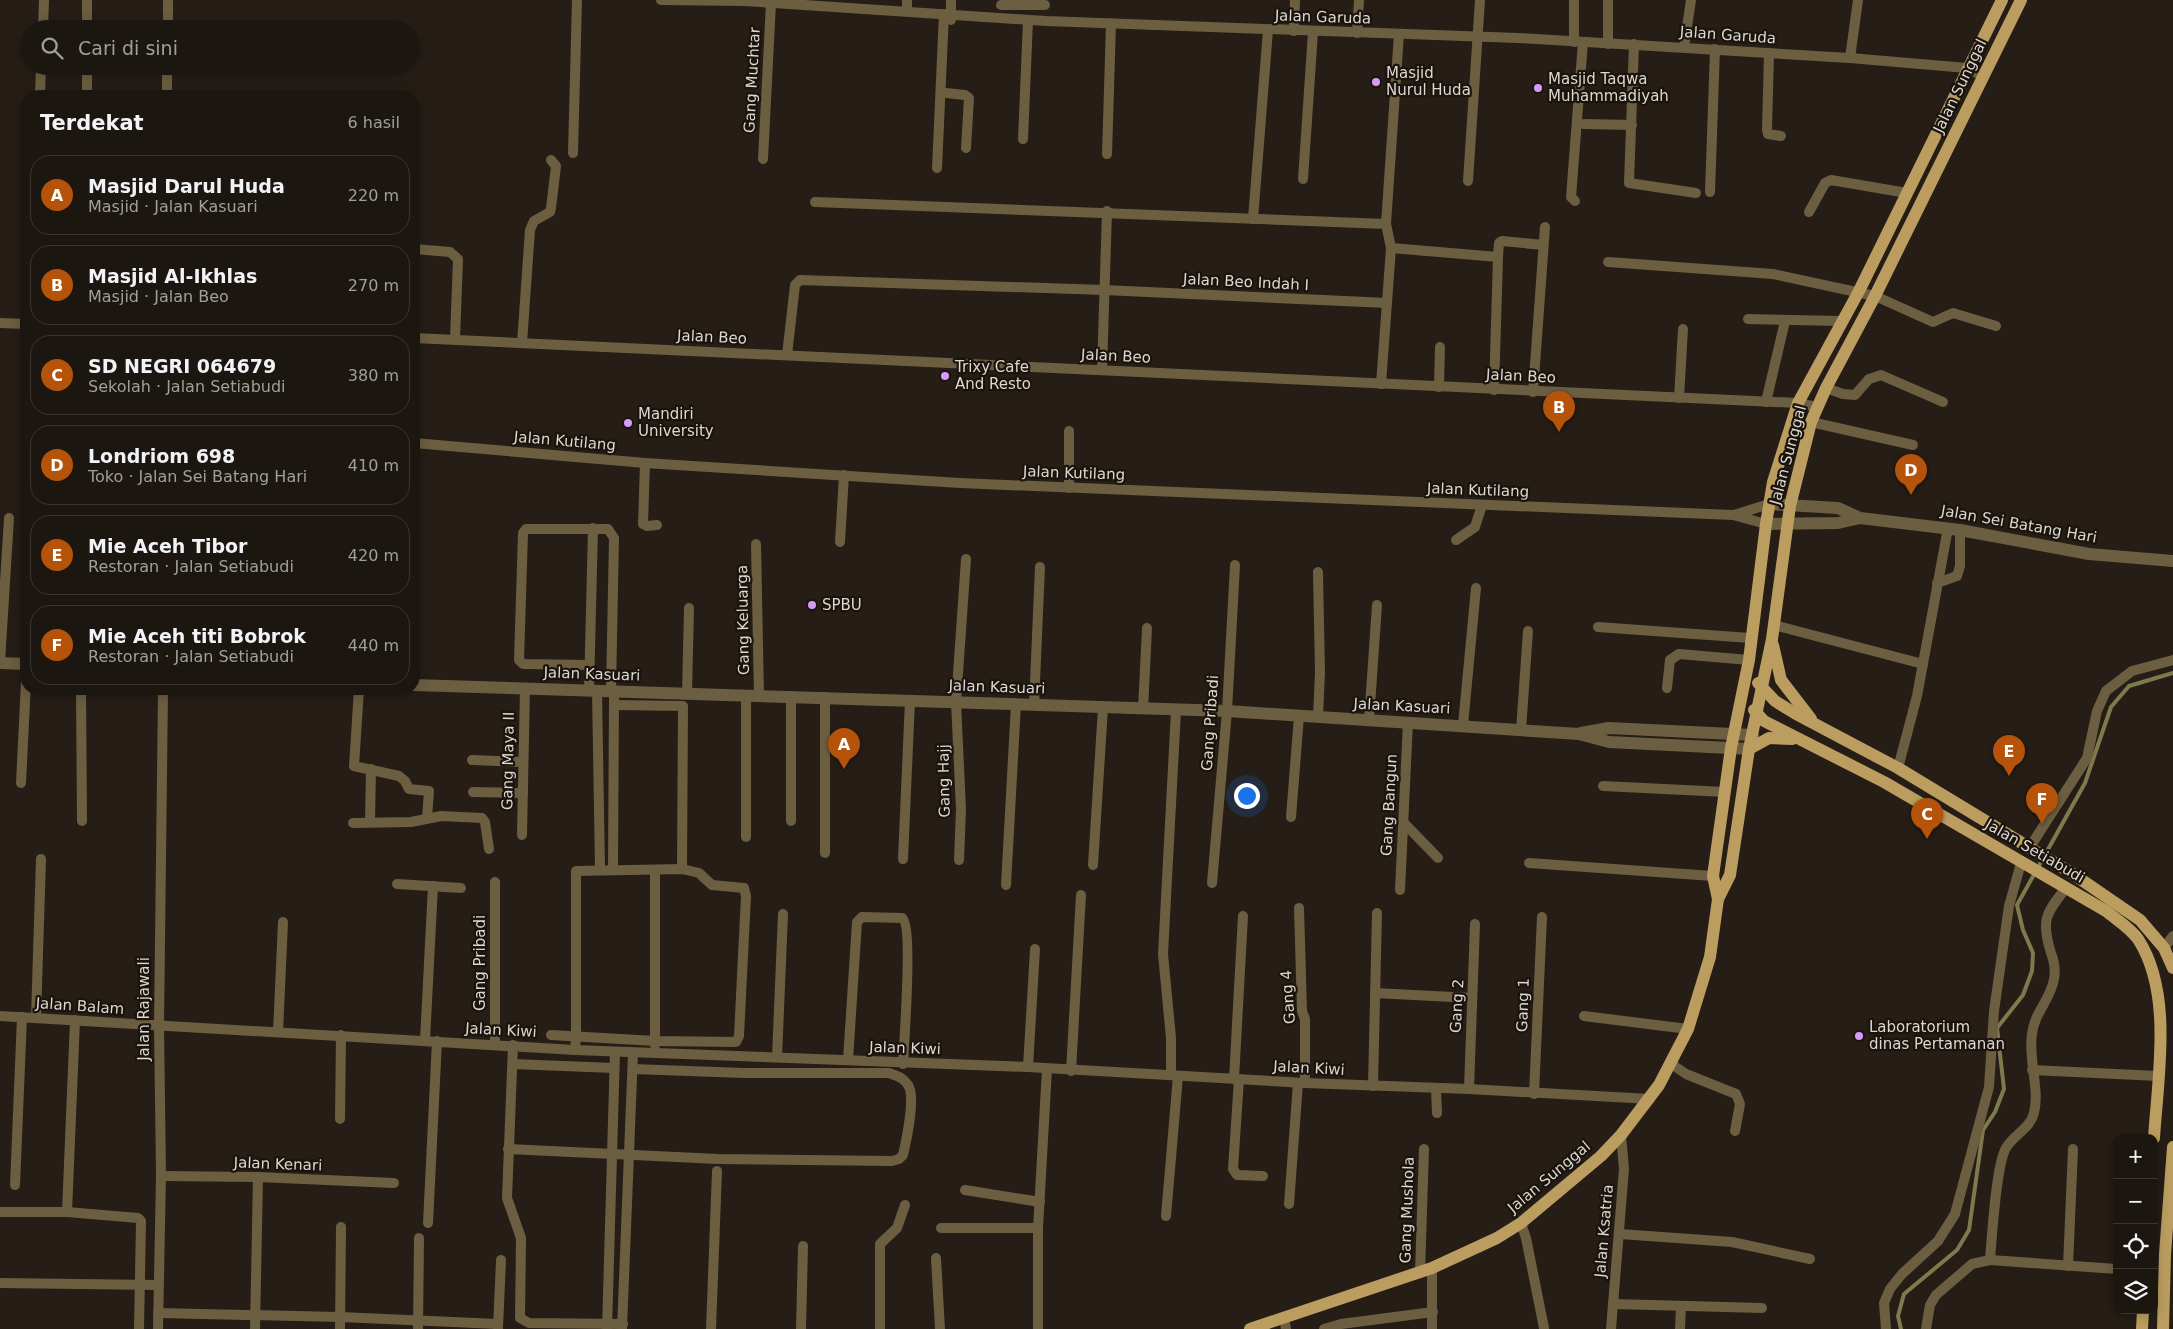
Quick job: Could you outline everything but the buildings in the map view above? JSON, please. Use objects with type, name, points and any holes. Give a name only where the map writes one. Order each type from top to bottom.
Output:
[{"type":"main road","points":[[1999,7],[2016,10]]},
{"type":"main road","name":"Jalan Sunggal","points":[[1718,900],[1713,876],[1731,748],[1749,663],[1750,638],[1773,482],[1798,403],[1859,291],[1967,68],[1999,7]]},
{"type":"main road","name":"Jalan Sunggal","points":[[1250,1329],[1285,1323],[1420,1273],[1497,1238],[1521,1223],[1601,1156],[1650,1099],[1688,1029],[1710,957],[1718,900],[1730,875],[1749,749],[1772,638],[1786,524],[1811,422],[1826,388],[1875,296],[2016,10]]},
{"type":"main road","points":[[1772,638],[1781,680],[1816,724]]},
{"type":"main road","name":"Jalan Setiabudi","points":[[1749,663],[1762,688],[1775,701],[1898,768],[2032,848],[2140,920],[2164,948],[2173,968]]},
{"type":"main road","name":"Jalan Setiabudi","points":[[1743,690],[1756,714],[1764,721],[1797,740],[1884,782],[2106,911],[2137,937],[2152,965],[2161,1004],[2154,1134]]},
{"type":"main road","points":[[1749,749],[1769,738],[1797,740]]},
{"type":"main road","points":[[2163,1329],[2169,1254],[2173,1147]]},
{"type":"main road","points":[[2142,1329],[2143,1314]]},
{"type":"street","points":[[43,20],[44,0]]},
{"type":"street","points":[[87,0],[87,20]]},
{"type":"street","points":[[168,0],[168,20]]},
{"type":"street","points":[[573,153],[577,0]]},
{"type":"street","name":"Jalan Garuda","points":[[661,0],[866,4],[907,11],[1046,21],[1634,44],[1850,58],[1967,68],[1983,76]]},
{"type":"street","points":[[907,0],[907,11]]},
{"type":"street","points":[[938,168],[948,14],[951,0]]},
{"type":"street","points":[[1294,31],[1295,0]]},
{"type":"street","points":[[1357,33],[1359,0]]},
{"type":"street","points":[[1468,181],[1480,0]]},
{"type":"street","points":[[1574,0],[1579,42],[1571,197],[1575,201]]},
{"type":"street","points":[[1608,0],[1608,44]]},
{"type":"street","points":[[1684,47],[1692,0]]},
{"type":"street","points":[[1850,58],[1858,0]]},
{"type":"street","name":"Gang Muchtar","points":[[763,159],[771,3]]},
{"type":"street","points":[[1001,5],[1046,3],[1046,21]]},
{"type":"street","points":[[944,134],[948,14]]},
{"type":"street","points":[[1023,139],[1028,20]]},
{"type":"street","points":[[1106,154],[1111,24]]},
{"type":"street","points":[[1253,219],[1268,30]]},
{"type":"street","points":[[1303,179],[1313,32]]},
{"type":"street","points":[[1381,384],[1391,248],[1386,224],[1399,34]]},
{"type":"street","points":[[1634,44],[1629,183],[1696,193]]},
{"type":"street","points":[[1710,192],[1715,49]]},
{"type":"street","points":[[1769,53],[1767,130],[1768,134],[1781,136]]},
{"type":"street","points":[[40,90],[41,75]]},
{"type":"street","points":[[87,75],[87,90]]},
{"type":"street","points":[[167,75],[167,90]]},
{"type":"street","points":[[946,93],[966,95],[969,98],[966,148]]},
{"type":"street","points":[[1584,124],[1632,125]]},
{"type":"street","points":[[522,343],[530,230],[534,221],[550,212],[556,166],[550,160]]},
{"type":"street","points":[[1809,212],[1825,183],[1831,180],[1907,192]]},
{"type":"street","points":[[815,202],[1386,224]]},
{"type":"street","points":[[1102,370],[1107,212]]},
{"type":"street","points":[[1533,392],[1545,227]]},
{"type":"street","points":[[1494,390],[1499,244],[1502,241],[1543,245]]},
{"type":"street","points":[[1391,248],[1498,257]]},
{"type":"street","points":[[420,250],[450,252],[458,259],[455,339]]},
{"type":"street","points":[[1608,262],[1773,274],[1859,291],[1875,296],[1933,322],[1953,313],[1996,326]]},
{"type":"street","name":"Jalan Beo Indah I","points":[[787,356],[795,285],[798,280],[1104,290],[1387,303]]},
{"type":"street","points":[[1748,319],[1841,321]]},
{"type":"street","points":[[1766,402],[1785,321]]},
{"type":"street","points":[[0,323],[20,324]]},
{"type":"street","points":[[1679,398],[1683,329]]},
{"type":"street","name":"Jalan Beo","points":[[420,338],[1798,403],[1817,407]]},
{"type":"street","points":[[1438,387],[1440,347]]},
{"type":"street","points":[[1826,388],[1843,394],[1855,395],[1869,379],[1881,374],[1943,402]]},
{"type":"street","points":[[1811,422],[1913,445]]},
{"type":"street","points":[[1069,432],[1069,488]]},
{"type":"street","name":"Jalan Kutilang","points":[[420,444],[646,463],[1069,488],[1733,515],[1766,524]]},
{"type":"street","points":[[646,463],[643,524],[647,526],[658,525]]},
{"type":"street","points":[[840,542],[844,475]]},
{"type":"street","name":"Jalan Sei Batang Hari","points":[[1770,504],[1838,508],[1860,518]]},
{"type":"street","name":"Jalan Kutilang","points":[[1733,515],[1770,504]]},
{"type":"street","points":[[1456,540],[1475,527],[1482,506]]},
{"type":"street","points":[[9,518],[0,662],[20,664]]},
{"type":"street","name":"Jalan Sei Batang Hari","points":[[1766,524],[1838,522],[1860,518],[1954,529],[2090,554],[2173,561]]},
{"type":"street","points":[[589,665],[523,664],[518,658],[524,530],[530,528],[608,529],[614,538],[613,870]]},
{"type":"street","points":[[593,528],[589,665],[593,690],[600,869]]},
{"type":"street","points":[[1898,768],[1917,696],[1915,662],[1954,529]]},
{"type":"street","points":[[1937,583],[1957,576],[1960,566],[1954,529]]},
{"type":"street","name":"Gang Keluarga","points":[[746,837],[753,696],[756,544]]},
{"type":"street","name":"Gang Hajj","points":[[960,860],[960,799],[956,702],[966,559]]},
{"type":"street","name":"Gang Pribadi","points":[[1212,883],[1227,711],[1236,564]]},
{"type":"street","points":[[1034,704],[1040,567]]},
{"type":"street","points":[[1318,572],[1320,672],[1318,717]]},
{"type":"street","points":[[1463,726],[1476,588]]},
{"type":"street","points":[[1368,720],[1376,606]]},
{"type":"street","points":[[687,693],[689,608]]},
{"type":"street","points":[[1774,625],[1915,662]]},
{"type":"street","points":[[1598,627],[1750,638]]},
{"type":"street","points":[[1143,709],[1146,628]]},
{"type":"street","points":[[1521,730],[1528,631]]},
{"type":"street","points":[[1667,688],[1670,660],[1679,654],[1749,663]]},
{"type":"street","points":[[2032,848],[2087,758],[2097,711],[2106,691],[2132,671],[2173,660]]},
{"type":"street","name":"Jalan Kasuari","points":[[420,685],[1034,704],[1176,711],[1227,711],[1579,734],[1609,742],[1749,749]]},
{"type":"street","name":"Gang Maya II","points":[[522,835],[525,688]]},
{"type":"street","points":[[21,783],[25,695]]},
{"type":"street","points":[[81,695],[82,821]]},
{"type":"street","name":"Jalan Rajawali","points":[[158,1329],[161,1176],[159,1026],[163,695]]},
{"type":"street","points":[[359,695],[354,766],[399,776],[405,780],[409,789],[429,791],[427,818]]},
{"type":"street","points":[[791,696],[791,821]]},
{"type":"street","points":[[825,697],[825,853]]},
{"type":"street","points":[[903,859],[910,700]]},
{"type":"street","points":[[1006,885],[1016,704]]},
{"type":"street","points":[[614,705],[683,706],[682,869]]},
{"type":"street","points":[[1093,865],[1103,708]]},
{"type":"street","points":[[1166,1216],[1175,1075],[1163,954],[1176,711]]},
{"type":"street","points":[[1291,817],[1299,716]]},
{"type":"street","name":"Gang Bangun","points":[[1400,890],[1408,722]]},
{"type":"street","name":"Jalan Kasuari","points":[[1579,734],[1609,728],[1753,735]]},
{"type":"street","points":[[472,760],[523,762]]},
{"type":"street","points":[[370,822],[372,769]]},
{"type":"street","points":[[1603,786],[1725,792]]},
{"type":"street","points":[[473,792],[523,793]]},
{"type":"street","points":[[353,822],[411,822],[441,816],[483,819],[489,849]]},
{"type":"street","points":[[1403,822],[1438,858]]},
{"type":"street","points":[[36,1018],[41,859]]},
{"type":"street","points":[[1529,863],[1713,876]]},
{"type":"street","points":[[1886,1329],[1884,1303],[1890,1289],[1902,1274],[1938,1241],[1954,1214],[1989,1087],[1994,1011],[2009,906],[2024,865]]},
{"type":"street","points":[[551,1035],[576,1037],[656,1041],[736,1042],[739,1036],[746,896],[744,888],[712,885],[699,873],[682,869],[655,871],[600,869],[576,871],[576,1037],[575,1050]]},
{"type":"street","points":[[654,1054],[656,1041],[655,871]]},
{"type":"street","name":"Gang Pribadi","points":[[495,882],[495,1044]]},
{"type":"street","points":[[397,884],[461,888]]},
{"type":"street","points":[[425,1040],[433,886]]},
{"type":"street","points":[[1990,1260],[2000,1170],[2006,1148],[2031,1122],[2034,1111],[2030,1054],[2035,1020],[2052,990],[2055,976],[2055,963],[2044,932],[2045,922],[2063,886]]},
{"type":"street","points":[[1071,1070],[1081,895]]},
{"type":"street","name":"Gang 4","points":[[1289,1204],[1301,1083],[1305,1019],[1302,1011],[1299,908]]},
{"type":"street","points":[[1372,1086],[1377,913]]},
{"type":"street","points":[[777,1057],[783,914]]},
{"type":"street","points":[[1243,916],[1234,1169],[1237,1175],[1263,1176]]},
{"type":"street","points":[[848,1060],[856,922],[862,917],[902,918],[907,924],[908,964],[904,1064]]},
{"type":"street","name":"Gang 1","points":[[1534,1094],[1542,917]]},
{"type":"street","points":[[278,1032],[283,922]]},
{"type":"street","name":"Gang 2","points":[[1469,1089],[1475,924]]},
{"type":"street","points":[[2164,948],[2173,936]]},
{"type":"street","points":[[1028,1067],[1035,949]]},
{"type":"street","points":[[1374,993],[1472,998]]},
{"type":"street","name":"Jalan Balam","points":[[0,1016],[159,1026]]},
{"type":"street","points":[[1584,1016],[1688,1029]]},
{"type":"street","points":[[14,1185],[22,1017]]},
{"type":"street","points":[[68,1212],[76,1020]]},
{"type":"street","name":"Jalan Kiwi","points":[[159,1026],[633,1053],[1028,1067],[1301,1083],[1469,1089],[1650,1099]]},
{"type":"street","points":[[340,1119],[341,1035]]},
{"type":"street","points":[[428,1223],[437,1041]]},
{"type":"street","points":[[513,1045],[507,1205],[521,1238],[520,1318],[529,1323],[622,1327],[633,1053]]},
{"type":"street","points":[[607,1327],[615,1052]]},
{"type":"street","points":[[1670,1063],[1686,1074],[1736,1094],[1740,1104],[1735,1131]]},
{"type":"street","points":[[513,1064],[614,1068]]},
{"type":"street","points":[[508,1149],[629,1156],[892,1161],[899,1160],[903,1155],[910,1109],[910,1087],[902,1077],[889,1073],[744,1073],[633,1069]]},
{"type":"street","points":[[1038,1329],[1038,1228],[1047,1069]]},
{"type":"street","points":[[2032,1070],[2158,1076]]},
{"type":"street","points":[[1436,1088],[1437,1113]]},
{"type":"street","name":"Jalan Ksatria","points":[[1610,1329],[1620,1234],[1624,1169],[1621,1135]]},
{"type":"street","name":"Gang Mushola","points":[[1420,1273],[1424,1148]]},
{"type":"street","points":[[2068,1266],[2073,1149]]},
{"type":"street","points":[[711,1329],[717,1171]]},
{"type":"street","name":"Jalan Kenari","points":[[161,1176],[258,1177],[394,1183]]},
{"type":"street","points":[[255,1329],[258,1177]]},
{"type":"street","points":[[965,1190],[1040,1202]]},
{"type":"street","points":[[880,1329],[880,1244],[897,1228],[905,1205]]},
{"type":"street","points":[[0,1212],[68,1212],[133,1216],[140,1219],[139,1329]]},
{"type":"street","points":[[1521,1223],[1526,1238],[1544,1328]]},
{"type":"street","points":[[340,1329],[341,1227]]},
{"type":"street","points":[[941,1228],[1038,1228]]},
{"type":"street","points":[[1620,1234],[1732,1242],[1810,1258]]},
{"type":"street","points":[[418,1324],[420,1238]]},
{"type":"street","points":[[801,1329],[803,1246]]},
{"type":"street","points":[[936,1258],[940,1329]]},
{"type":"street","points":[[158,1313],[340,1317],[418,1324],[498,1326],[501,1260]]},
{"type":"street","points":[[1926,1329],[1930,1305],[1936,1295],[1972,1264],[1990,1260],[2113,1269]]},
{"type":"street","points":[[1432,1268],[1432,1329]]},
{"type":"street","points":[[0,1283],[158,1285]]},
{"type":"street","points":[[1613,1304],[1762,1308]]},
{"type":"street","points":[[1680,1329],[1681,1306]]},
{"type":"street","points":[[1324,1329],[1341,1324],[1432,1312]]},
{"type":"waterway","points":[[1901,1329],[1898,1316],[1904,1294],[1957,1250],[1969,1230],[1983,1130],[1995,1112],[2004,1089],[1997,1028],[2023,995],[2032,971],[2033,953],[2023,930],[2017,905],[2085,783],[2111,707],[2129,686],[2173,673]]},
{"type":"place","name":"Masjid Nurul Huda","points":[[1376,82]]},
{"type":"place","name":"Masjid Taqwa Muhammadiyah","points":[[1538,88]]},
{"type":"place","name":"Trixy Cafe And Resto","points":[[945,376]]},
{"type":"place","name":"Mandiri University","points":[[628,423]]},
{"type":"place","name":"Masjid Al-Ikhlas","points":[[1559,432]]},
{"type":"place","name":"Londriom 698","points":[[1911,495]]},
{"type":"place","name":"SPBU","points":[[812,605]]},
{"type":"place","name":"Masjid Darul Huda","points":[[844,769]]},
{"type":"place","name":"Mie Aceh Tibor","points":[[2009,776]]},
{"type":"place","name":"Mie Aceh titi Bobrok","points":[[2042,824]]},
{"type":"place","name":"SD NEGRI 064679","points":[[1927,839]]},
{"type":"place","name":"Laboratorium dinas Pertamanan","points":[[1859,1036]]}]
